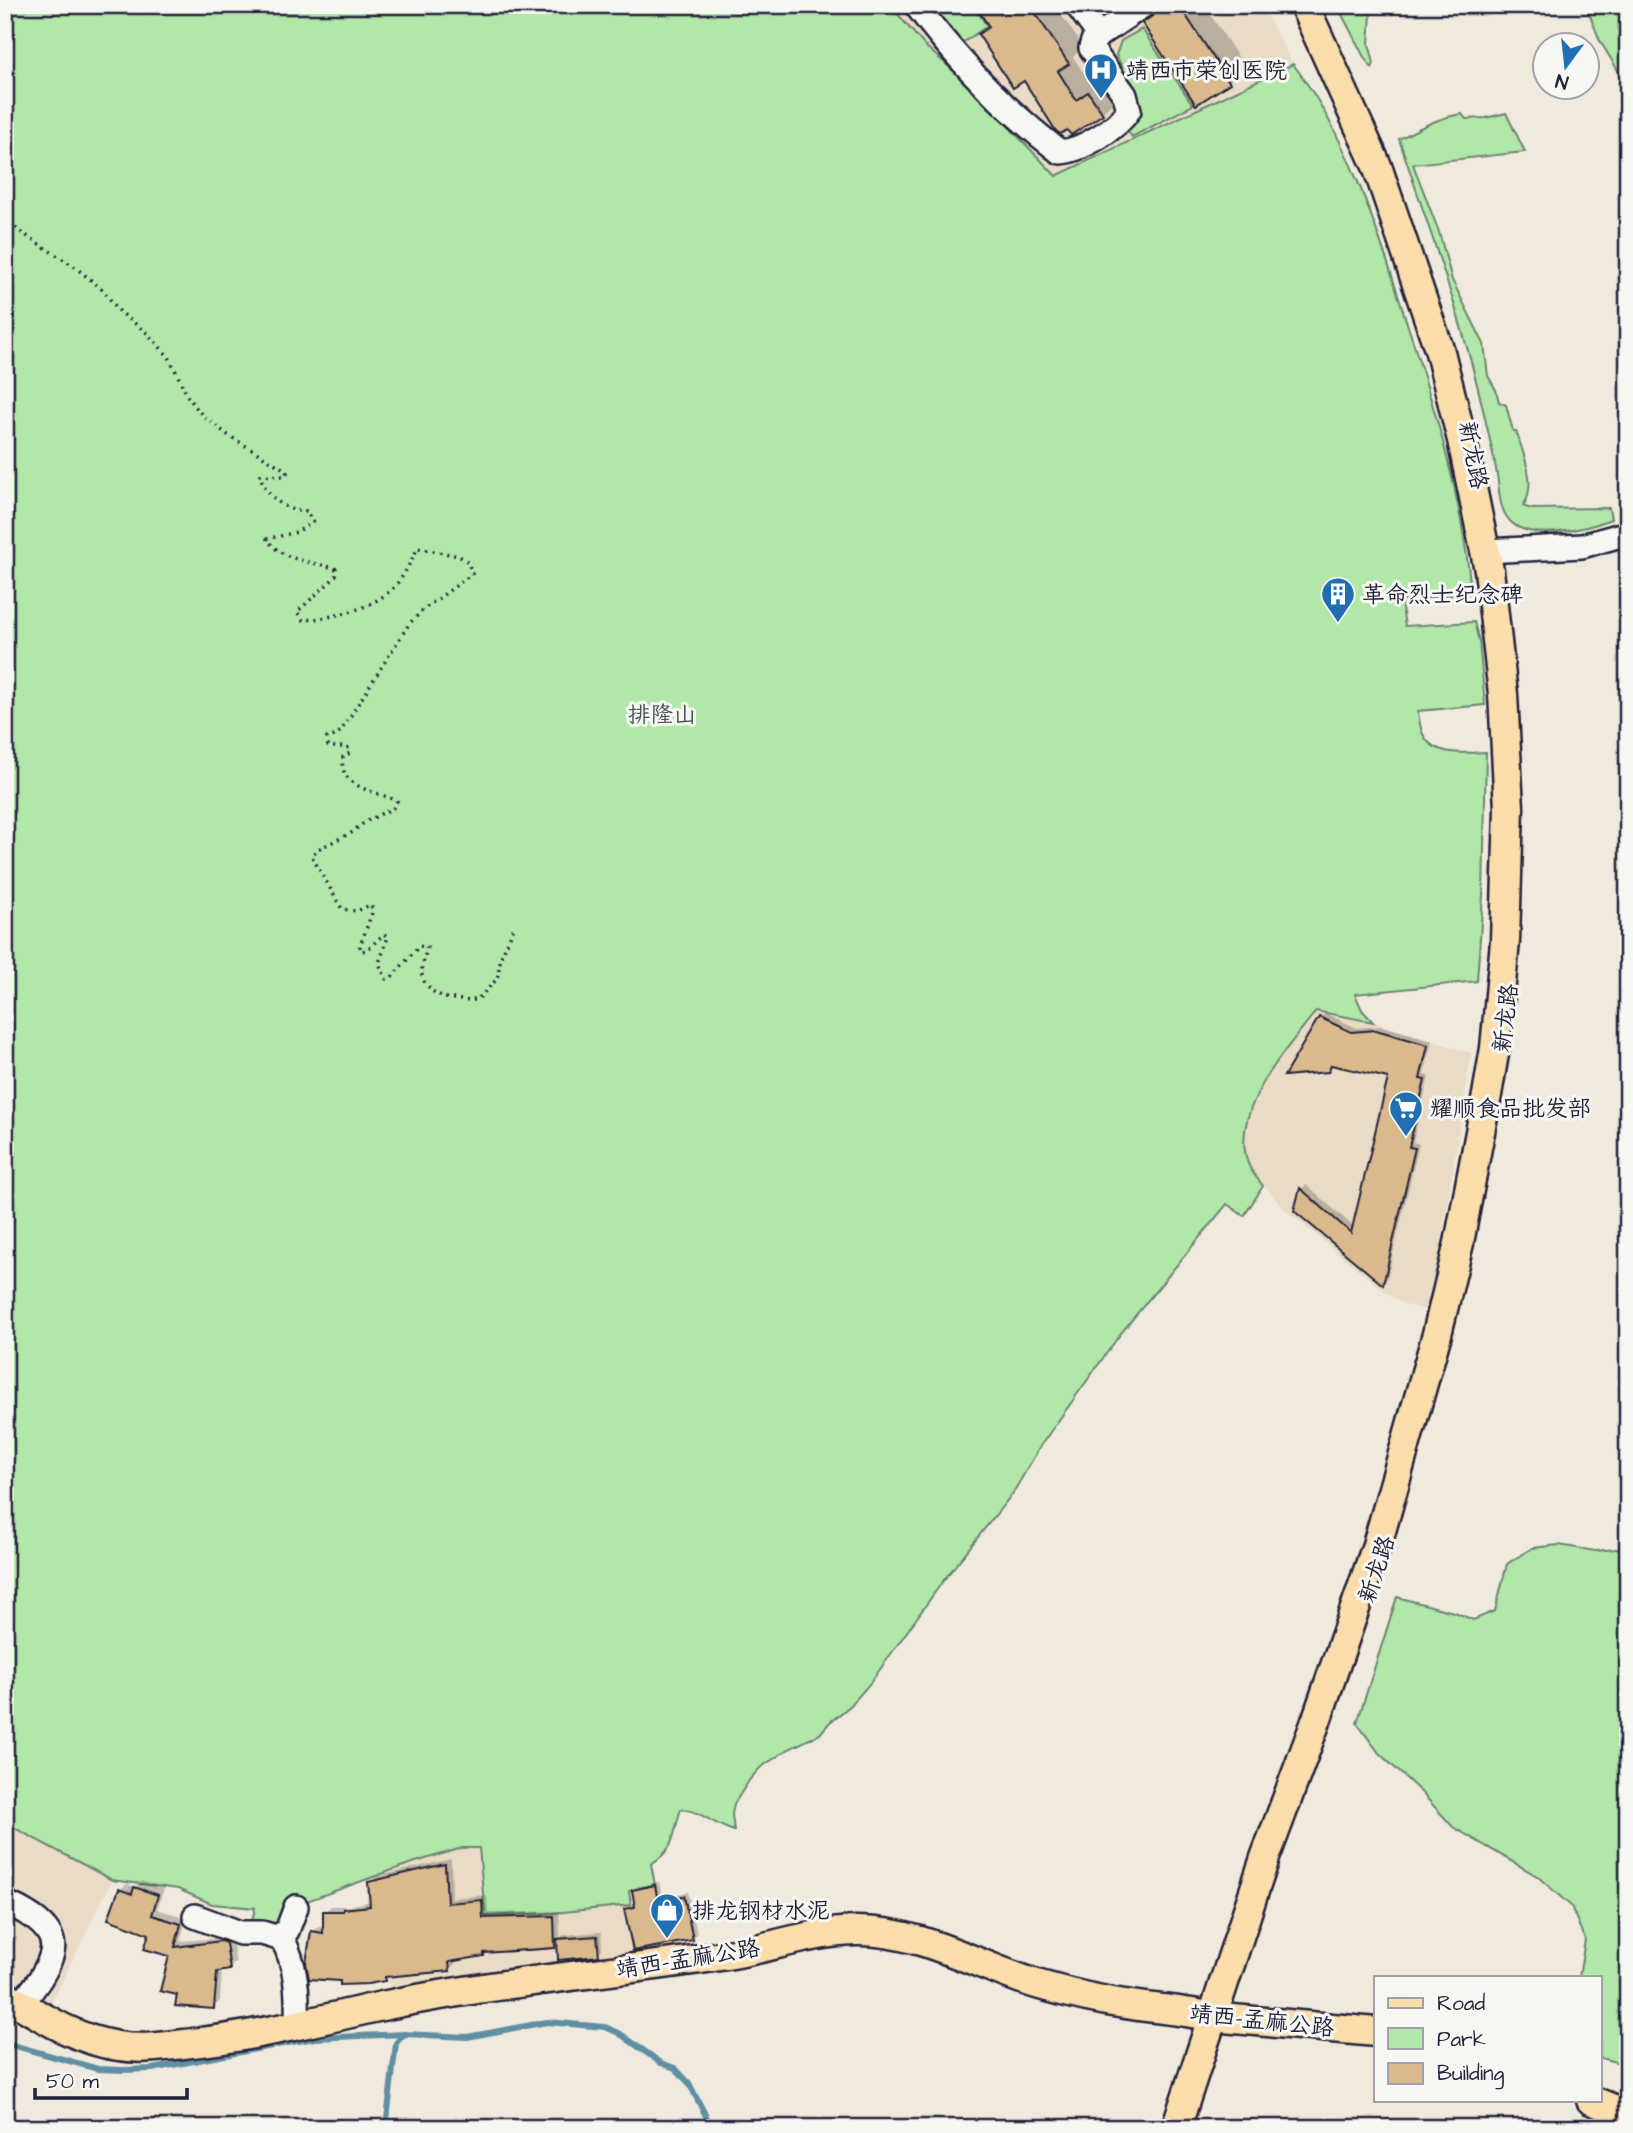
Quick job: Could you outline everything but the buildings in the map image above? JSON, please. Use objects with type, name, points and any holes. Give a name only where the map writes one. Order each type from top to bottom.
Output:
[{"type":"main road","name":"新龙路","points":[[1176,2128],[1212,2017],[1234,1979],[1273,1859],[1296,1802],[1360,1618],[1422,1420],[1467,1244],[1503,1050],[1514,943],[1518,806],[1502,600],[1452,394],[1402,238],[1377,166],[1304,5]]},
{"type":"main road","name":"新龙路","points":[[1316,5],[1389,164],[1461,393],[1489,551]]},
{"type":"main road","name":"靖西-孟麻公路","points":[[11,1998],[69,2031],[94,2041],[139,2048],[212,2041],[297,2026],[476,1988],[728,1955],[790,1940],[856,1931],[874,1932],[956,1952],[1042,1985],[1088,1997],[1212,2017],[1374,2032]]},
{"type":"main road","points":[[1596,2102],[1628,2115]]},
{"type":"street","points":[[916,5],[967,68],[1060,152],[1072,152],[1121,123],[1129,110],[1125,95],[1091,48],[1099,35],[1144,5]]},
{"type":"street","points":[[1077,5],[1099,35]]},
{"type":"street","points":[[1489,551],[1582,547],[1628,534]]},
{"type":"street","points":[[5,1903],[16,1906],[43,1925],[54,1939],[44,1972],[26,1998],[11,1998]]},
{"type":"street","points":[[278,1936],[287,1930],[296,1907]]},
{"type":"street","points":[[195,1916],[240,1933],[278,1936],[286,1946],[293,1969],[298,2002],[297,2026]]},
{"type":"path","points":[[5,218],[19,231],[75,267],[102,289],[120,312],[152,339],[169,357],[188,397],[202,415],[287,473],[283,476],[260,475],[262,484],[283,505],[295,512],[306,511],[313,522],[297,532],[267,539],[297,560],[337,569],[332,580],[297,612],[303,620],[345,613],[377,599],[396,585],[418,548],[451,554],[468,562],[472,574],[424,609],[409,624],[341,730],[327,738],[328,746],[348,748],[350,753],[343,757],[341,762],[348,779],[356,786],[397,801],[393,808],[316,850],[312,857],[342,909],[357,911],[370,905],[373,910],[360,946],[361,951],[367,950],[384,934],[388,937],[379,963],[386,979],[391,977],[419,946],[427,947],[421,972],[432,991],[445,998],[470,1001],[478,999],[497,979],[500,957],[515,925]]},
{"type":"shaded area","name":"靖西市荣创医院","points":[[890,5],[1261,5],[1293,64],[1056,176],[1006,121],[924,45]]},
{"type":"shaded area","points":[[1316,1010],[1373,1022],[1471,1053],[1431,1308],[1405,1305],[1385,1292],[1283,1208],[1250,1168],[1244,1144],[1251,1106],[1278,1062]]},
{"type":"shaded area","points":[[5,1823],[112,1880],[50,2006],[5,1979]]},
{"type":"shaded area","points":[[462,1848],[479,1848],[485,1916],[553,1913],[631,1905],[629,1891],[656,1884],[660,1897],[685,1893],[696,1947],[486,1973],[389,1989],[383,1922],[367,1920],[366,1880]]},
{"type":"green space","name":"排隆山","points":[[5,5],[890,5],[924,45],[963,79],[1056,176],[1293,64],[1330,122],[1346,154],[1385,254],[1427,387],[1455,489],[1471,593],[1401,601],[1405,626],[1474,622],[1479,641],[1485,705],[1418,711],[1423,734],[1434,747],[1451,752],[1486,752],[1483,895],[1477,981],[1355,994],[1362,1010],[1373,1022],[1316,1011],[1275,1064],[1252,1105],[1244,1148],[1250,1168],[1263,1186],[1244,1216],[1227,1204],[1121,1333],[1041,1445],[1013,1493],[943,1581],[871,1682],[851,1705],[820,1734],[787,1750],[760,1768],[734,1804],[734,1831],[694,1812],[681,1809],[670,1846],[651,1864],[655,1885],[629,1891],[631,1905],[553,1913],[485,1916],[479,1848],[462,1848],[304,1902],[279,1925],[251,1926],[255,1908],[212,1904],[178,1889],[112,1880],[5,1823]]},
{"type":"green space","points":[[929,5],[973,5],[987,26],[961,44]]},
{"type":"green space","points":[[1337,5],[1366,5],[1371,14],[1369,44],[1374,63],[1372,68],[1365,59]]},
{"type":"green space","points":[[1586,5],[1628,7],[1628,87],[1602,44],[1602,32],[1596,32]]},
{"type":"green space","points":[[1142,29],[1193,105],[1132,137],[1126,129],[1141,104],[1116,55],[1121,41]]},
{"type":"green space","points":[[1506,113],[1525,152],[1413,164],[1439,232],[1452,280],[1484,344],[1488,376],[1499,402],[1506,405],[1513,431],[1516,431],[1522,449],[1529,479],[1527,498],[1523,506],[1531,509],[1609,508],[1611,519],[1573,530],[1544,533],[1519,528],[1503,511],[1491,446],[1467,347],[1399,139],[1454,115],[1462,114],[1466,119]]},
{"type":"green space","points":[[1628,1539],[1628,2065],[1602,2058],[1602,1976],[1579,1976],[1585,1940],[1571,1906],[1537,1876],[1453,1827],[1422,1793],[1379,1753],[1357,1723],[1397,1597],[1473,1620],[1495,1611],[1507,1564],[1532,1548],[1559,1545],[1595,1551],[1627,1548]]},
{"type":"waterway","points":[[5,2043],[98,2069],[123,2070],[152,2069],[314,2038],[404,2034],[467,2037],[547,2022],[605,2027],[619,2033],[661,2063],[675,2068],[689,2083],[712,2128]]},
{"type":"waterway","points":[[386,2128],[396,2043],[404,2034]]},
{"type":"place","name":"靖西市荣创医院","points":[[1101,100]]},
{"type":"place","name":"革命烈士纪念碑","points":[[1338,624]]},
{"type":"place","name":"耀顺食品批发部","points":[[1406,1138]]},
{"type":"place","name":"排龙钢材水泥","points":[[667,1940]]}]
